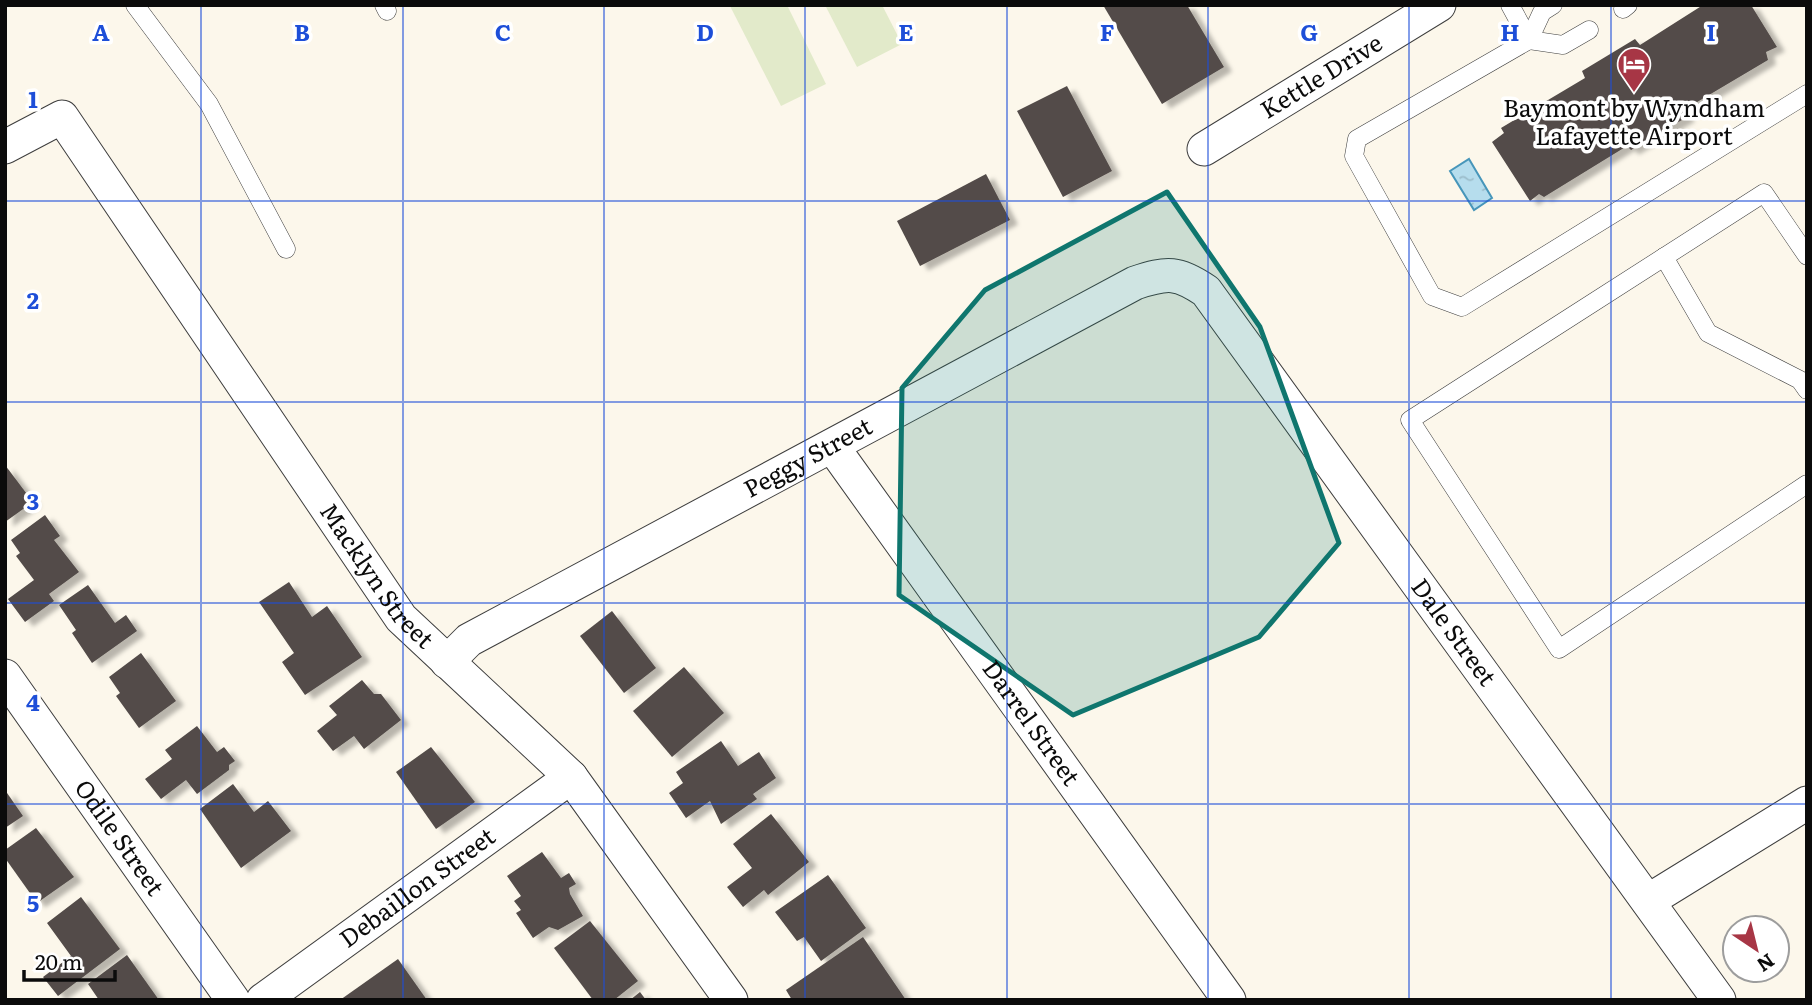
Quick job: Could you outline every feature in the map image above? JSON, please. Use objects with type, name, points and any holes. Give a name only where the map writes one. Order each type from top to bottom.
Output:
[{"type":"street","name":"Kettle Drive","points":[[1204,149],[1439,5]]},
{"type":"street","name":"Macklyn Street","points":[[5,148],[62,117],[401,618],[539,744],[571,777],[731,1000]]},
{"type":"street","name":"Peggy Street","points":[[447,662],[470,640],[1135,283],[1158,275],[1180,275]]},
{"type":"street","name":"Dale Street","points":[[1180,275],[1206,291],[1719,1000]]},
{"type":"street","name":"Darrel Street","points":[[832,446],[1229,1000]]},
{"type":"street","name":"Odile Street","points":[[5,676],[233,1000]]},
{"type":"street","name":"Debaillon Street","points":[[263,1000],[571,777]]},
{"type":"street","points":[[1647,901],[1807,803]]},
{"type":"lane","points":[[135,5],[209,104],[286,248]]},
{"type":"lane","points":[[1510,5],[1529,40]]},
{"type":"lane","points":[[1553,5],[1542,12],[1529,40],[1357,139],[1354,156],[1432,296],[1462,307],[1807,94]]},
{"type":"lane","points":[[1529,40],[1563,45],[1589,30]]},
{"type":"lane","points":[[1807,256],[1765,193],[1410,420],[1559,649],[1807,484]]},
{"type":"lane","points":[[1664,257],[1708,333],[1800,380],[1807,390]]},
{"type":"highlighted area","points":[[1167,192],[1260,327],[1339,543],[1259,637],[1073,715],[899,595],[902,388],[985,290]]},
{"type":"green space","points":[[787,5],[826,84],[781,106],[730,6]]},
{"type":"green space","points":[[825,5],[882,5],[902,44],[857,67]]},
{"type":"water","points":[[1469,159],[1492,198],[1474,210],[1450,171]]},
{"type":"building","points":[[1103,5],[1187,5],[1224,67],[1162,104]]},
{"type":"building","name":"Baymont by Wyndham Lafayette Airport","points":[[1703,5],[1751,5],[1777,47],[1766,52],[1768,60],[1682,111],[1687,117],[1631,150],[1627,146],[1544,197],[1539,194],[1530,201],[1492,142],[1504,133],[1501,128],[1585,78],[1582,71],[1635,39],[1640,45]]},
{"type":"building","points":[[1067,86],[1112,171],[1063,197],[1017,111]]},
{"type":"building","points":[[986,174],[1010,220],[920,266],[897,221]]},
{"type":"building","points":[[5,465],[33,502],[5,522]]},
{"type":"building","points":[[45,515],[60,536],[54,540],[79,572],[49,594],[54,601],[25,622],[8,599],[34,580],[16,556],[20,553],[11,540]]},
{"type":"building","points":[[289,582],[312,617],[327,606],[362,657],[305,695],[282,662],[294,653],[259,602]]},
{"type":"building","points":[[88,585],[115,623],[126,615],[137,631],[92,663],[72,633],[76,630],[59,605]]},
{"type":"building","points":[[612,611],[656,668],[624,693],[580,636]]},
{"type":"building","points":[[141,653],[176,701],[139,728],[116,696],[120,693],[109,677]]},
{"type":"building","points":[[684,667],[724,713],[672,757],[633,711]]},
{"type":"building","points":[[362,680],[374,694],[381,694],[401,720],[364,749],[354,736],[333,751],[317,731],[337,715],[329,706]]},
{"type":"building","points":[[197,726],[217,752],[224,747],[235,761],[229,765],[229,770],[197,794],[186,780],[161,799],[145,779],[172,759],[165,750]]},
{"type":"building","points":[[721,741],[738,766],[759,752],[776,778],[753,794],[757,799],[721,824],[710,801],[686,818],[669,793],[683,783],[676,772]]},
{"type":"building","points":[[431,747],[475,802],[436,829],[396,772]]},
{"type":"building","points":[[233,784],[254,812],[268,801],[291,831],[241,868],[200,809]]},
{"type":"building","points":[[5,790],[23,816],[5,828]]},
{"type":"building","points":[[771,814],[809,862],[768,895],[764,890],[743,907],[727,887],[752,868],[733,844]]},
{"type":"building","points":[[36,828],[74,877],[37,903],[5,858],[5,850]]},
{"type":"building","points":[[542,852],[561,878],[569,873],[576,884],[569,888],[570,894],[583,916],[558,930],[549,927],[533,938],[516,913],[521,910],[514,901],[521,896],[507,876]]},
{"type":"building","points":[[828,875],[866,928],[821,961],[804,937],[797,941],[775,912]]},
{"type":"building","points":[[81,897],[120,949],[58,996],[43,977],[71,956],[47,923]]},
{"type":"building","points":[[590,921],[638,981],[614,1000],[593,1000],[554,948]]},
{"type":"building","points":[[863,937],[906,1000],[792,1000],[786,990]]},
{"type":"building","points":[[127,955],[159,1000],[99,1000],[88,984]]},
{"type":"building","points":[[398,959],[427,1000],[340,1000]]},
{"type":"building","points":[[640,992],[646,1000],[630,1000]]},
{"type":"place","name":"Baymont by Wyndham Lafayette Airport","points":[[1634,94]]}]
